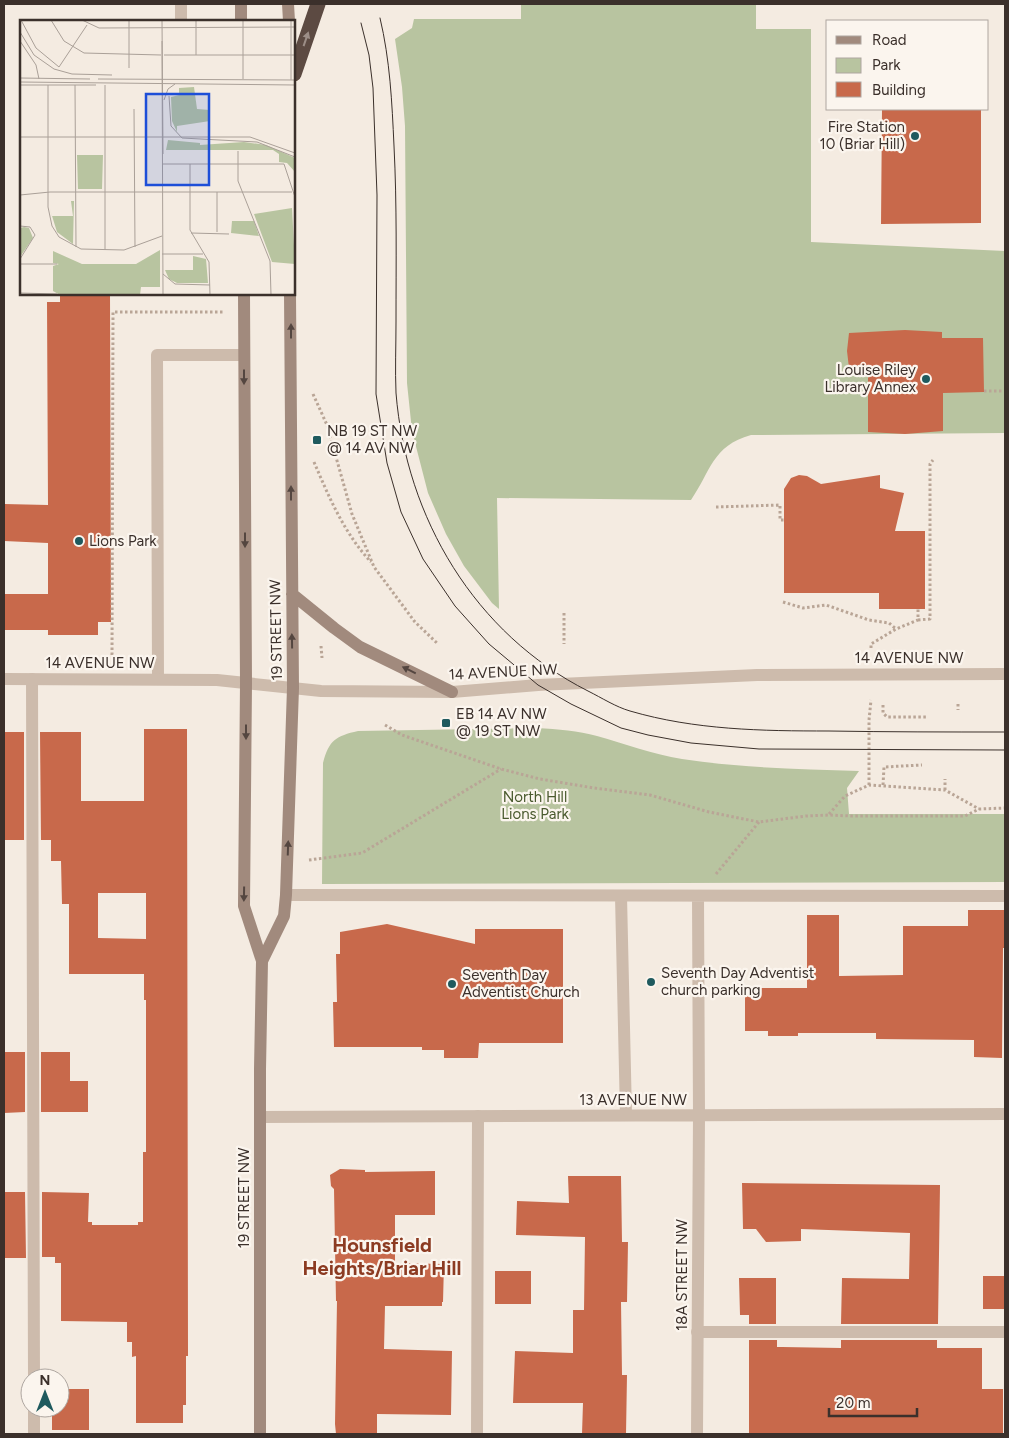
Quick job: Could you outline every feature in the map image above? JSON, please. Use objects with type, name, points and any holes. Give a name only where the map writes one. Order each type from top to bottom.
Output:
[{"type":"highway","points":[[295,71],[318,4]]},
{"type":"street","points":[[181,4],[181,20]]},
{"type":"street","points":[[241,4],[241,20]]},
{"type":"street","points":[[288,4],[289,20]]},
{"type":"street","name":"19 STREET NW","points":[[244,295],[246,683],[244,906],[262,961],[260,1434]]},
{"type":"street","name":"19 STREET NW","points":[[262,961],[284,916],[286,895],[293,688],[290,295]]},
{"type":"street","points":[[158,678],[157,355],[244,355]]},
{"type":"street","points":[[292,594],[360,647],[452,692]]},
{"type":"street","name":"14 AVENUE NW","points":[[4,679],[158,678],[217,680],[321,691],[452,692],[538,685],[757,675],[1005,674]]},
{"type":"street","points":[[32,679],[34,1368]]},
{"type":"street","points":[[286,895],[1005,896]]},
{"type":"street","points":[[621,896],[626,1115]]},
{"type":"street","name":"18A STREET NW","points":[[697,1434],[698,896]]},
{"type":"street","name":"13 AVENUE NW","points":[[260,1117],[1005,1114]]},
{"type":"street","points":[[477,1434],[478,1116]]},
{"type":"street","points":[[697,1332],[1005,1332]]},
{"type":"street","points":[[34,1418],[34,1434]]},
{"type":"path","points":[[112,655],[113,312],[223,312]]},
{"type":"path","points":[[312,390],[326,425],[352,514],[373,564]]},
{"type":"path","points":[[984,391],[1005,391]]},
{"type":"path","points":[[312,457],[334,507],[357,548],[373,564],[415,622],[438,644]]},
{"type":"path","points":[[871,648],[871,644],[896,629],[918,620],[930,619],[930,464],[933,460]]},
{"type":"path","points":[[716,507],[780,505],[780,520],[784,520]]},
{"type":"path","points":[[783,602],[802,608],[826,605],[869,620],[889,624],[896,629]]},
{"type":"path","points":[[918,609],[918,620]]},
{"type":"path","points":[[564,613],[564,644]]},
{"type":"path","points":[[321,645],[322,658]]},
{"type":"path","points":[[868,785],[871,700]]},
{"type":"path","points":[[958,704],[958,710]]},
{"type":"path","points":[[883,705],[883,713],[887,717],[928,717]]},
{"type":"path","points":[[386,725],[402,735],[502,769],[540,779],[650,795],[709,812],[759,822],[829,815],[966,816],[979,809],[1005,808]]},
{"type":"path","points":[[883,785],[884,767],[922,765]]},
{"type":"path","points":[[306,860],[362,853],[502,769]]},
{"type":"path","points":[[945,779],[945,790]]},
{"type":"path","points":[[829,815],[846,796],[868,785],[945,790],[966,800],[979,809]]},
{"type":"path","points":[[698,896],[759,822]]},
{"type":"green space","points":[[521,4],[756,4],[756,29],[811,29],[811,242],[1005,251],[1005,433],[751,435],[738,440],[720,453],[691,500],[497,498],[499,609],[492,603],[464,566],[446,534],[428,493],[412,431],[407,383],[405,126],[395,39],[412,28],[414,19],[521,19]]},
{"type":"green space","name":"North Hill Lions Park","points":[[537,728],[583,733],[660,754],[704,762],[770,768],[859,771],[847,788],[849,814],[1005,814],[1005,882],[322,884],[323,763],[325,755],[334,740],[358,731]]},
{"type":"building","points":[[882,110],[981,110],[981,223],[881,224]]},
{"type":"building","name":"Lions Park","points":[[60,295],[110,295],[111,622],[98,622],[98,635],[48,635],[48,630],[4,630],[4,594],[48,594],[48,543],[4,541],[4,504],[48,505],[47,302],[60,302]]},
{"type":"building","name":"Louise Riley Library Annex","points":[[905,330],[942,332],[942,338],[983,338],[984,392],[943,393],[943,431],[905,434],[868,432],[868,367],[849,368],[847,351],[849,333]]},
{"type":"building","points":[[799,475],[807,476],[821,484],[880,475],[880,488],[904,493],[895,531],[925,531],[925,609],[879,609],[879,593],[784,593],[784,489],[791,478]]},
{"type":"building","points":[[144,729],[187,729],[188,1356],[186,1356],[186,1405],[183,1405],[183,1423],[136,1423],[136,1356],[132,1357],[132,1342],[127,1342],[127,1322],[61,1321],[61,1263],[55,1263],[55,1257],[42,1257],[42,1192],[89,1193],[88,1222],[92,1222],[92,1225],[138,1225],[138,1222],[143,1222],[143,1152],[146,1152],[146,1000],[144,1000],[144,974],[69,974],[69,904],[62,904],[61,861],[51,861],[51,840],[41,840],[40,732],[81,732],[81,801],[144,801]],"holes":[[[98,893],[146,893],[146,939],[98,938]]]},
{"type":"building","points":[[4,732],[24,732],[24,840],[4,840]]},
{"type":"building","points":[[968,910],[1005,910],[1002,1058],[974,1057],[974,1040],[876,1039],[876,1033],[798,1033],[798,1036],[768,1036],[768,1031],[745,1031],[745,988],[807,988],[807,915],[839,915],[839,976],[903,975],[903,926],[968,926]]},
{"type":"building","name":"Seventh Day Adventist Church","points":[[387,924],[475,944],[475,929],[563,929],[563,1043],[479,1043],[478,1058],[444,1058],[444,1050],[422,1050],[422,1047],[334,1047],[333,1002],[337,1002],[336,954],[340,954],[340,932]]},
{"type":"building","points":[[4,1052],[25,1052],[25,1112],[4,1113]]},
{"type":"building","points":[[41,1052],[70,1052],[70,1081],[88,1081],[88,1112],[41,1112]]},
{"type":"building","points":[[340,1169],[365,1170],[365,1172],[435,1171],[435,1215],[395,1215],[395,1263],[444,1264],[442,1306],[385,1306],[384,1349],[452,1351],[451,1415],[377,1414],[377,1434],[336,1434],[337,1301],[334,1189],[331,1186],[330,1175]]},
{"type":"building","points":[[568,1176],[621,1176],[622,1242],[628,1242],[627,1302],[621,1302],[622,1375],[627,1375],[626,1434],[582,1434],[583,1403],[513,1403],[515,1351],[573,1353],[573,1310],[584,1310],[585,1237],[516,1235],[517,1201],[569,1203]]},
{"type":"building","points":[[742,1183],[940,1185],[938,1324],[841,1324],[842,1278],[909,1279],[910,1233],[801,1229],[801,1241],[766,1242],[756,1229],[743,1229]]},
{"type":"building","points":[[4,1192],[25,1192],[26,1258],[4,1258]]},
{"type":"building","points":[[495,1271],[531,1271],[531,1304],[495,1304]]},
{"type":"building","points":[[983,1276],[1005,1276],[1005,1309],[983,1309]]},
{"type":"building","points":[[739,1278],[776,1278],[776,1324],[749,1324],[749,1315],[740,1315]]},
{"type":"building","points":[[749,1340],[777,1340],[777,1347],[841,1348],[841,1340],[937,1340],[937,1348],[982,1348],[982,1389],[1003,1389],[1003,1434],[749,1434]]},
{"type":"building","points":[[70,1389],[89,1389],[89,1430],[52,1430],[52,1418],[70,1418]]},
{"type":"tram line","points":[[380,18],[388,65],[395,168],[396,393],[402,439],[414,484],[431,527],[453,568],[480,605],[512,638],[548,667],[614,705],[654,717],[704,726],[754,730],[1005,732]]},
{"type":"tram line","points":[[361,23],[369,55],[373,88],[377,195],[376,394],[387,463],[401,512],[423,559],[455,606],[489,644],[538,685],[571,704],[621,728],[691,743],[759,749],[1005,750]]},
{"type":"place","name":"Fire Station 10 (Briar Hill)","points":[[915,136]]},
{"type":"place","name":"Louise Riley Library Annex","points":[[926,379]]},
{"type":"place","name":"NB 19 ST NW @ 14 AV NW","points":[[317,440]]},
{"type":"place","name":"Lions Park","points":[[79,541]]},
{"type":"place","name":"EB 14 AV NW @ 19 ST NW","points":[[446,723]]},
{"type":"place","name":"Seventh Day Adventist church parking","points":[[651,982]]},
{"type":"place","name":"Seventh Day Adventist Church","points":[[452,984]]},
{"type":"district","name":"Hounsfield Heights/Briar Hill","points":[[382,1256]]}]
